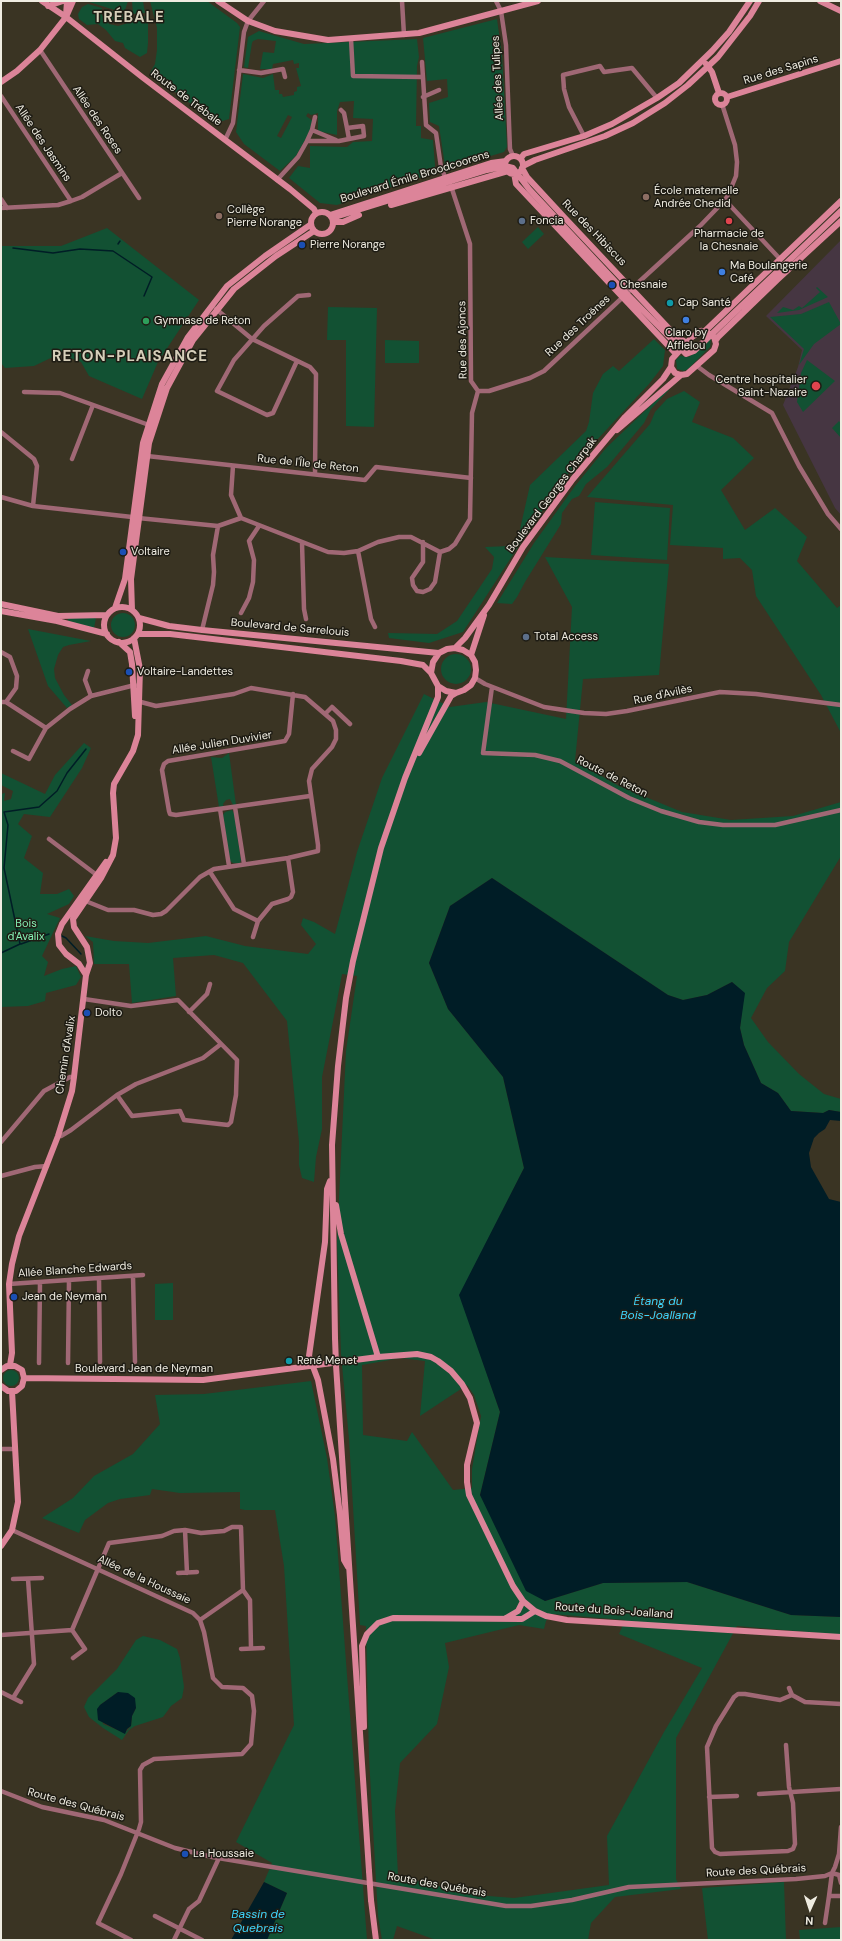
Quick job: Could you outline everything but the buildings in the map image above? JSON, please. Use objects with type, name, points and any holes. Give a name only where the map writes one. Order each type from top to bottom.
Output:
[{"type":"street","name":"Route de Trébale","points":[[42,1],[66,17],[277,180],[314,209],[316,213]]},
{"type":"street","points":[[48,6],[63,1]]},
{"type":"street","points":[[66,17],[67,1]]},
{"type":"street","points":[[1,82],[17,71],[40,50],[66,17],[72,1]]},
{"type":"street","points":[[218,1],[248,21],[274,31],[328,40],[404,35],[432,30],[538,1]]},
{"type":"street","points":[[225,140],[233,123],[244,32],[248,21],[264,1]]},
{"type":"street","points":[[402,1],[404,35]]},
{"type":"street","name":"Allée des Tulipes","points":[[496,1],[501,11],[506,45],[510,149],[513,156]]},
{"type":"street","points":[[514,168],[524,154],[584,136],[619,121],[679,83],[702,62],[729,32],[750,1]]},
{"type":"street","name":"Boulevard Émile Broodcoorens","points":[[332,218],[343,222],[355,216],[514,168],[606,136],[633,123],[665,103],[709,67],[733,40],[760,1]]},
{"type":"street","points":[[820,1],[841,11]]},
{"type":"street","points":[[351,39],[353,76],[422,78]]},
{"type":"street","name":"Allée des Roses","points":[[40,50],[139,198]]},
{"type":"street","points":[[422,62],[423,97],[426,125],[436,133],[441,167],[445,177]]},
{"type":"street","points":[[702,62],[709,67],[719,93]]},
{"type":"street","name":"Rue des Sapins","points":[[727,97],[841,62]]},
{"type":"street","points":[[584,136],[569,107],[562,75],[600,66],[604,72],[632,68],[657,98]]},
{"type":"street","points":[[239,70],[261,73],[283,69],[285,77]]},
{"type":"street","points":[[423,97],[439,90]]},
{"type":"street","points":[[719,93],[725,94],[727,97],[726,103],[722,104],[716,101],[715,97],[719,93]]},
{"type":"street","name":"Allée des Jasmins","points":[[1,96],[71,201]]},
{"type":"street","name":"Rue des Troënes","points":[[478,391],[488,391],[530,378],[544,371],[725,200],[734,181],[737,162],[734,145],[722,104]]},
{"type":"street","points":[[341,110],[344,113],[349,139]]},
{"type":"street","points":[[277,180],[298,157],[312,130],[315,117]]},
{"type":"street","points":[[307,141],[339,141],[364,136],[363,126],[347,128]]},
{"type":"street","points":[[312,130],[339,141]]},
{"type":"street","points":[[514,168],[513,156],[521,158]]},
{"type":"street","name":"Boulevard Émile Broodcoorens","points":[[332,218],[445,177],[491,163],[514,168]]},
{"type":"street","points":[[132,610],[130,579],[135,517],[143,443],[148,425],[162,384],[188,336],[227,286],[265,256],[310,225],[312,217],[316,213],[322,212],[332,218],[487,170],[514,168]]},
{"type":"street","name":"Rue des Hibiscus","points":[[514,168],[527,177],[675,335],[687,342]]},
{"type":"street","name":"Rue des Hibiscus","points":[[514,168],[516,184],[624,296],[676,354]]},
{"type":"street","points":[[1,208],[58,205],[82,197],[122,173]]},
{"type":"street","name":"Rue des Ajoncs","points":[[440,552],[449,549],[455,544],[470,519],[472,413],[478,391],[471,381],[470,244],[451,186]]},
{"type":"street","points":[[1,199],[7,208]]},
{"type":"street","points":[[725,200],[780,259]]},
{"type":"street","points":[[676,354],[679,348],[697,333],[704,331],[841,201]]},
{"type":"street","points":[[679,348],[686,354],[690,354],[841,211]]},
{"type":"street","points":[[310,225],[317,234],[327,233],[333,227],[332,218]]},
{"type":"street","points":[[704,331],[711,334],[716,340],[777,280],[841,221]]},
{"type":"street","points":[[115,608],[121,607],[132,610],[139,618],[140,624],[136,636],[124,642],[119,642],[110,638],[104,624],[107,615],[115,608],[125,579],[148,443],[167,388],[193,340],[216,309],[234,289],[276,256],[314,231]]},
{"type":"street","points":[[297,361],[273,413],[267,415],[217,391],[234,360],[264,326],[298,296],[309,295]]},
{"type":"street","name":"Rue des Hibiscus","points":[[624,296],[679,348]]},
{"type":"street","points":[[216,309],[252,339],[310,367],[316,374],[315,474]]},
{"type":"street","name":"Boulevard Georges Charpak","points":[[606,438],[681,376],[687,374],[697,366],[714,350],[716,340]]},
{"type":"street","name":"Boulevard Georges Charpak","points":[[489,605],[523,547],[573,479],[606,438],[663,379],[671,367],[672,359],[676,354]]},
{"type":"street","points":[[697,366],[709,375],[772,413],[799,466],[828,514],[841,529]]},
{"type":"street","points":[[671,367],[674,373],[681,376]]},
{"type":"street","points":[[24,392],[60,393],[148,425]]},
{"type":"street","points":[[72,459],[93,405]]},
{"type":"street","points":[[1,432],[34,459],[37,466],[33,506]]},
{"type":"street","name":"Rue de l'Île de Reton","points":[[147,456],[365,480],[376,467],[471,478]]},
{"type":"street","points":[[233,466],[231,495],[241,518]]},
{"type":"street","points":[[1,497],[33,506],[218,526],[241,518],[248,519],[259,526],[328,552],[344,553],[358,551],[378,542],[399,537],[411,537],[423,542],[435,551],[440,552],[435,582],[430,589],[423,592],[417,591],[413,585],[412,578],[423,562],[423,542]]},
{"type":"street","points":[[202,630],[213,585],[213,555],[218,526]]},
{"type":"street","points":[[241,614],[249,598],[253,582],[254,560],[250,541],[259,526]]},
{"type":"street","points":[[302,543],[304,609],[306,619]]},
{"type":"street","points":[[358,551],[371,619],[375,626]]},
{"type":"street","points":[[1,604],[58,616],[107,615]]},
{"type":"street","points":[[455,648],[465,638],[489,605]]},
{"type":"street","points":[[471,655],[473,643],[489,605]]},
{"type":"street","points":[[1,611],[57,621],[107,634]]},
{"type":"street","name":"Boulevard de Sarrelouis","points":[[139,618],[169,626],[202,630],[439,653]]},
{"type":"street","name":"Boulevard de Sarrelouis","points":[[136,636],[170,634],[401,661],[423,665],[431,673]]},
{"type":"street","name":"Chemin d'Avalix","points":[[86,975],[79,964],[66,954],[59,945],[58,934],[62,924],[99,876],[112,845],[110,788],[114,774],[127,755],[133,740],[138,701],[139,659],[136,636]]},
{"type":"street","name":"Chemin d'Avalix","points":[[119,642],[130,652],[138,684]]},
{"type":"street","points":[[376,1940],[371,1900],[335,1338],[332,1178],[337,1074],[353,961],[381,848],[405,778],[438,697],[438,686],[431,673],[433,662],[439,653],[447,649],[455,648],[464,650],[471,655],[475,662],[475,678],[471,685],[456,693],[448,701],[405,778]]},
{"type":"street","points":[[1,652],[10,657],[17,676],[16,688],[4,702],[46,728]]},
{"type":"street","points":[[88,671],[85,680],[91,696]]},
{"type":"street","points":[[475,678],[492,686]]},
{"type":"street","points":[[13,751],[29,758],[46,728],[70,709],[91,696],[138,684]]},
{"type":"street","points":[[438,686],[446,691],[456,693]]},
{"type":"street","name":"Rue d'Avilès","points":[[492,686],[544,707],[584,713],[606,714],[627,711],[720,692],[756,694],[841,706]]},
{"type":"street","name":"Route de Reton","points":[[492,686],[483,752],[535,755],[560,761],[629,798],[661,811],[699,822],[723,825],[775,825],[841,810]]},
{"type":"street","points":[[82,900],[108,910],[134,910],[153,915],[161,914],[166,911],[200,877],[210,872],[229,866],[288,858],[318,851],[309,781],[312,769],[332,747],[336,738],[336,730],[333,721],[305,697],[251,688],[234,694],[156,706],[138,701]]},
{"type":"street","name":"Allée Julien Duvivier","points":[[294,694],[289,734],[285,741],[168,761],[164,764],[162,770],[170,814],[220,809],[310,796]]},
{"type":"street","points":[[325,714],[332,707],[350,724]]},
{"type":"street","points":[[235,807],[244,864]]},
{"type":"street","points":[[220,809],[229,866]]},
{"type":"street","points":[[49,839],[99,876]]},
{"type":"street","points":[[253,937],[258,922],[272,904],[292,897],[293,892],[288,858]]},
{"type":"street","points":[[210,872],[234,909],[258,922]]},
{"type":"street","name":"Chemin d'Avalix","points":[[10,1366],[12,1353],[9,1284],[19,1236],[58,1136],[72,1091],[86,975],[90,963],[87,947],[74,927],[73,919],[82,900]]},
{"type":"street","points":[[189,1012],[207,994],[210,984]]},
{"type":"street","points":[[84,999],[131,1006],[178,1000],[236,1060],[238,1065],[236,1095],[231,1122],[228,1125],[184,1120],[180,1110],[132,1116],[117,1095]]},
{"type":"street","points":[[58,1136],[61,1136],[71,1130],[117,1095],[136,1084],[203,1058],[221,1044]]},
{"type":"street","points":[[1,1142],[44,1091],[70,1077],[74,1077]]},
{"type":"street","points":[[1,1176],[35,1167],[47,1166]]},
{"type":"street","points":[[332,1178],[336,1190],[336,1211],[341,1234],[378,1357]]},
{"type":"street","points":[[332,1178],[327,1189],[324,1242],[308,1356],[318,1380],[333,1459],[344,1560],[349,1569]]},
{"type":"street","name":"Allée Blanche Edwards","points":[[9,1284],[143,1275]]},
{"type":"street","points":[[133,1276],[135,1362]]},
{"type":"street","points":[[99,1278],[100,1362]]},
{"type":"street","points":[[68,1363],[69,1280]]},
{"type":"street","points":[[39,1363],[40,1282]]},
{"type":"street","name":"Route du Bois-Joalland","points":[[311,1365],[417,1354],[431,1357],[451,1371],[462,1384],[470,1398],[476,1423],[467,1465],[469,1495],[505,1571],[523,1601],[535,1611],[546,1616],[567,1620],[841,1637]]},
{"type":"street","name":"Boulevard Jean de Neyman","points":[[24,1378],[203,1380],[311,1365]]},
{"type":"street","points":[[1,1370],[10,1366],[22,1370],[24,1378],[19,1389],[12,1391],[1,1386]]},
{"type":"street","points":[[1,1546],[12,1530],[18,1502],[12,1391]]},
{"type":"street","points":[[1,1449],[15,1448]]},
{"type":"street","points":[[72,1630],[97,1569],[110,1543],[162,1536],[174,1531],[185,1530],[201,1533],[224,1531],[232,1527],[240,1527],[243,1590],[250,1600],[252,1648]]},
{"type":"street","name":"Allée de la Houssaie","points":[[12,1530],[193,1613],[200,1620]]},
{"type":"street","points":[[185,1530],[187,1573]]},
{"type":"street","points":[[178,1573],[198,1572]]},
{"type":"street","points":[[13,1579],[42,1578]]},
{"type":"street","points":[[13,1698],[34,1664],[28,1579]]},
{"type":"street","points":[[131,1940],[98,1923],[121,1874],[141,1822],[140,1770],[144,1765],[154,1759],[242,1754],[251,1744],[254,1711],[252,1696],[243,1688],[222,1687],[213,1678],[208,1645],[200,1620],[243,1590]]},
{"type":"street","points":[[503,1620],[518,1611],[523,1601]]},
{"type":"street","points":[[363,1763],[365,1750],[362,1646],[367,1634],[372,1628],[378,1623],[393,1618],[503,1620],[522,1619],[535,1611]]},
{"type":"street","points":[[1,1635],[72,1630]]},
{"type":"street","points":[[72,1630],[85,1649],[73,1658]]},
{"type":"street","points":[[241,1649],[263,1648]]},
{"type":"street","points":[[789,1688],[792,1695],[804,1702],[841,1704]]},
{"type":"street","points":[[1,1692],[21,1702]]},
{"type":"street","points":[[786,1744],[795,1844],[793,1849],[788,1851],[773,1852],[720,1854],[715,1852],[712,1848],[707,1747],[716,1726],[734,1697],[738,1694],[780,1700],[792,1695]]},
{"type":"street","points":[[759,1794],[841,1789]]},
{"type":"street","name":"Route des Québrais","points":[[1,1791],[42,1807],[89,1816],[137,1832],[175,1848],[220,1858],[506,1906],[530,1906],[572,1900],[629,1887],[796,1879],[825,1876],[832,1873]]},
{"type":"street","points":[[709,1797],[737,1796]]},
{"type":"street","points":[[825,1923],[832,1884],[832,1873],[840,1847],[841,1827]]},
{"type":"street","points":[[174,1940],[189,1909],[199,1899],[220,1858]]},
{"type":"street","points":[[832,1873],[839,1875],[841,1883],[832,1884]]},
{"type":"street","points":[[829,1896],[841,1896]]},
{"type":"street","points":[[155,1916],[202,1940]]},
{"type":"shaded area","name":"Centre hospitalier Saint-Nazaire","points":[[841,240],[841,515],[835,508],[783,405],[798,367],[802,350],[766,316]]},
{"type":"green space","points":[[86,1],[128,1],[124,13]]},
{"type":"green space","points":[[132,1],[143,1],[145,13],[133,14]]},
{"type":"green space","points":[[150,1],[207,1],[237,23],[240,27],[229,119],[216,123],[150,73],[155,64],[157,50],[157,28]]},
{"type":"green space","points":[[88,4],[102,8],[102,15],[109,24],[118,26],[125,24],[139,16],[148,17],[147,53],[140,57],[125,48],[123,43],[115,41],[106,30],[98,24],[87,25],[79,19],[78,14],[82,7]]},
{"type":"green space","points":[[105,9],[130,16],[116,22],[110,20],[105,14]]},
{"type":"green space","points":[[497,19],[502,55],[507,147],[504,152],[447,169],[445,166],[439,126],[430,122],[429,103],[448,97],[447,79],[427,81],[423,38]]},
{"type":"green space","points":[[259,31],[304,44],[417,39],[419,57],[417,66],[416,126],[421,126],[421,138],[433,140],[435,166],[431,174],[337,205],[320,203],[289,178],[298,166],[310,168],[310,146],[347,147],[353,142],[372,141],[373,119],[353,118],[354,101],[340,102],[337,111],[337,135],[318,131],[318,113],[311,115],[308,113],[306,116],[313,121],[310,131],[296,156],[280,171],[244,144],[236,132],[243,74],[263,78],[273,74],[275,90],[279,90],[279,94],[282,94],[283,97],[294,95],[294,92],[297,91],[297,87],[301,86],[296,68],[299,68],[299,63],[294,64],[293,60],[273,64],[272,69],[260,69],[263,52],[274,53],[276,41],[258,39],[252,43],[248,68],[244,67],[248,37]],"holes":[[[288,115],[292,117],[281,138],[277,136]]]},
{"type":"green space","points":[[538,227],[544,234],[528,249],[522,242]]},
{"type":"green space","points":[[107,228],[199,300],[158,362],[142,399],[89,376],[81,362],[59,354],[34,366],[5,368],[1,363],[1,246],[61,246]]},
{"type":"green space","points":[[817,287],[828,297],[799,310],[777,313],[783,307],[793,310],[799,306],[802,308],[820,292],[816,288]]},
{"type":"green space","points":[[829,302],[841,324],[814,344],[799,365],[804,349],[770,317],[801,314]]},
{"type":"green space","points":[[328,307],[377,308],[374,427],[346,426],[346,340],[327,340]]},
{"type":"green space","points":[[711,338],[710,347],[688,369],[684,371],[677,369],[676,360],[680,356],[689,357]]},
{"type":"green space","points":[[654,339],[665,350],[663,366],[649,384],[595,442],[569,473],[527,533],[463,632],[429,643],[389,638],[388,633],[437,634],[457,621],[492,569],[494,557],[485,547],[510,546],[518,538],[530,485],[586,431],[589,422],[593,393],[603,374],[613,366],[619,371]]},
{"type":"green space","points":[[385,340],[419,341],[419,363],[385,363]]},
{"type":"green space","points":[[807,360],[835,381],[803,412],[797,402],[801,373]]},
{"type":"green space","points":[[668,389],[669,390],[651,409],[644,423],[607,467],[586,484],[579,496],[572,499],[562,513],[561,524],[512,604],[497,603],[534,543],[575,486],[606,448]]},
{"type":"green space","points":[[684,391],[700,402],[692,422],[733,438],[754,458],[721,490],[745,530],[775,508],[807,537],[797,561],[837,608],[841,605],[841,733],[821,695],[756,596],[752,570],[740,558],[723,559],[723,548],[670,545],[673,505],[587,497],[650,424],[655,412],[667,399]]},
{"type":"green space","points":[[839,421],[841,424],[841,438],[832,428]]},
{"type":"green space","points":[[595,502],[670,508],[667,560],[591,555]]},
{"type":"green space","points":[[545,557],[669,564],[659,675],[583,679],[575,761],[619,786],[682,812],[731,820],[793,816],[841,802],[841,856],[789,942],[785,971],[767,988],[751,1018],[768,1042],[799,1074],[824,1094],[841,1099],[841,1112],[829,1110],[823,1113],[791,1111],[778,1093],[761,1083],[744,1045],[740,1028],[744,993],[732,982],[707,995],[683,1000],[668,995],[492,878],[450,906],[429,963],[448,1009],[503,1077],[524,1168],[460,1295],[500,1412],[480,1495],[545,1601],[603,1583],[687,1582],[791,1615],[841,1617],[841,1635],[737,1626],[676,1738],[676,1879],[681,1889],[615,1897],[591,1923],[588,1940],[436,1940],[397,1926],[393,1940],[382,1940],[378,1916],[369,1758],[366,1626],[360,1625],[349,1439],[341,1354],[337,1240],[346,1051],[357,976],[342,974],[322,1077],[322,1129],[316,1157],[314,1182],[302,1178],[299,1165],[299,1142],[287,1021],[243,963],[214,955],[173,958],[176,996],[132,1003],[129,964],[94,964],[93,942],[85,936],[114,941],[148,943],[206,936],[245,946],[308,954],[316,944],[301,925],[303,918],[314,922],[335,934],[357,852],[382,778],[424,694],[450,707],[486,702],[566,719],[572,607]],"holes":[[[401,1358],[425,1361],[420,1416],[467,1385],[474,1395],[481,1416],[472,1469],[472,1488],[453,1490],[412,1432],[407,1441],[363,1435],[362,1365]],[[552,1614],[625,1620],[619,1634],[702,1668],[664,1732],[607,1836],[609,1885],[514,1898],[475,1895],[398,1876],[395,1811],[400,1763],[437,1724],[449,1667],[445,1643],[519,1625],[544,1629],[546,1621]]]},
{"type":"green space","points":[[123,613],[132,616],[135,625],[132,634],[123,637],[114,634],[111,625],[114,616]]},
{"type":"green space","points":[[68,618],[96,618],[94,628],[68,621]]},
{"type":"green space","points":[[28,629],[91,641],[63,647],[58,655],[54,669],[55,678],[64,695],[72,705],[67,708],[48,686]]},
{"type":"green space","points":[[456,654],[467,658],[471,669],[467,680],[456,684],[445,680],[441,669],[445,658]]},
{"type":"green space","name":"Bois d'Avalix","points":[[84,743],[91,748],[82,768],[50,817],[24,814],[18,824],[32,836],[24,858],[43,873],[40,894],[57,894],[69,889],[74,896],[69,904],[47,914],[60,918],[42,956],[48,962],[44,976],[62,969],[76,966],[81,977],[76,985],[46,993],[45,1001],[28,1006],[1,1007],[1,794],[5,793],[4,801],[11,799],[13,791],[1,785],[1,773],[45,794],[55,775]]},
{"type":"green space","points":[[229,753],[236,805],[233,805],[230,799],[226,800],[223,804],[224,807],[219,807],[211,757],[222,758]]},
{"type":"green space","points":[[232,810],[234,813],[241,860],[240,863],[233,863],[230,861],[223,815],[225,812]]},
{"type":"green space","points":[[173,1283],[173,1320],[155,1320],[155,1284]]},
{"type":"green space","points":[[11,1370],[17,1372],[19,1378],[17,1384],[11,1386],[5,1384],[3,1378],[5,1372]]},
{"type":"green space","points":[[311,1381],[327,1458],[335,1516],[367,1940],[267,1940],[287,1893],[264,1882],[272,1863],[236,1842],[294,1725],[284,1566],[275,1510],[240,1509],[240,1492],[180,1493],[152,1489],[150,1495],[120,1499],[108,1503],[85,1520],[79,1533],[42,1518],[73,1498],[94,1476],[133,1454],[160,1424],[155,1395],[204,1394]]},
{"type":"green space","points":[[143,1636],[160,1640],[177,1649],[180,1658],[184,1687],[182,1698],[171,1706],[163,1717],[135,1726],[129,1730],[122,1740],[89,1717],[84,1707],[88,1698],[117,1669],[136,1640]],"holes":[[[118,1692],[136,1708],[132,1716],[131,1726],[125,1733],[103,1724],[100,1705]]]},
{"type":"green space","points":[[784,1882],[786,1940],[708,1940],[702,1888]]},
{"type":"green space","points":[[841,1927],[841,1940],[800,1940],[799,1930]]},
{"type":"water","name":"Étang du Bois-Joalland","points":[[492,878],[668,995],[683,1000],[707,995],[732,982],[745,993],[740,1028],[744,1045],[761,1083],[778,1093],[791,1111],[823,1113],[829,1110],[841,1112],[841,1121],[830,1120],[825,1129],[814,1138],[809,1153],[811,1167],[829,1199],[841,1202],[841,1617],[791,1615],[687,1582],[603,1583],[545,1601],[526,1591],[480,1495],[500,1412],[459,1295],[524,1168],[503,1077],[448,1009],[429,963],[450,906]]},
{"type":"water","points":[[118,1692],[128,1693],[135,1698],[136,1708],[132,1716],[131,1726],[127,1729],[125,1734],[98,1720],[97,1709],[100,1705]]},
{"type":"water","name":"Bassin de Quebrais","points":[[264,1882],[287,1893],[267,1940],[231,1940]]},
{"type":"waterway","points":[[13,248],[53,253],[80,249],[113,251],[152,277],[144,296]]},
{"type":"waterway","points":[[1,953],[20,944],[4,868],[8,825],[4,812],[39,807],[57,791],[67,773],[86,749]]},
{"type":"waterway","points":[[21,944],[49,934]]},
{"type":"waterway","points":[[62,936],[66,938],[81,954]]},
{"type":"place","name":"École maternelle Andrée Chedid","points":[[646,197]]},
{"type":"place","name":"Collège Pierre Norange","points":[[219,216]]},
{"type":"place","name":"Foncia","points":[[522,221]]},
{"type":"place","name":"Pharmacie de la Chesnaie","points":[[729,221]]},
{"type":"place","name":"Pierre Norange","points":[[302,245]]},
{"type":"place","name":"Ma Boulangerie Café","points":[[722,272]]},
{"type":"place","name":"Chesnaie","points":[[612,285]]},
{"type":"place","name":"Cap Santé","points":[[670,303]]},
{"type":"place","name":"Claro by Afflelou","points":[[686,320]]},
{"type":"place","name":"Gymnase de Reton","points":[[146,321]]},
{"type":"place","name":"Centre hospitalier Saint-Nazaire","points":[[816,386]]},
{"type":"place","name":"Voltaire","points":[[123,552]]},
{"type":"place","name":"Total Access","points":[[526,637]]},
{"type":"place","name":"Voltaire-Landettes","points":[[129,672]]},
{"type":"place","name":"Dolto","points":[[87,1013]]},
{"type":"place","name":"Jean de Neyman","points":[[14,1297]]},
{"type":"place","name":"René Menet","points":[[289,1361]]},
{"type":"place","name":"La Houssaie","points":[[185,1854]]},
{"type":"district","name":"TRÉBALE","points":[[129,18]]},
{"type":"district","name":"RETON-PLAISANCE","points":[[130,357]]}]
